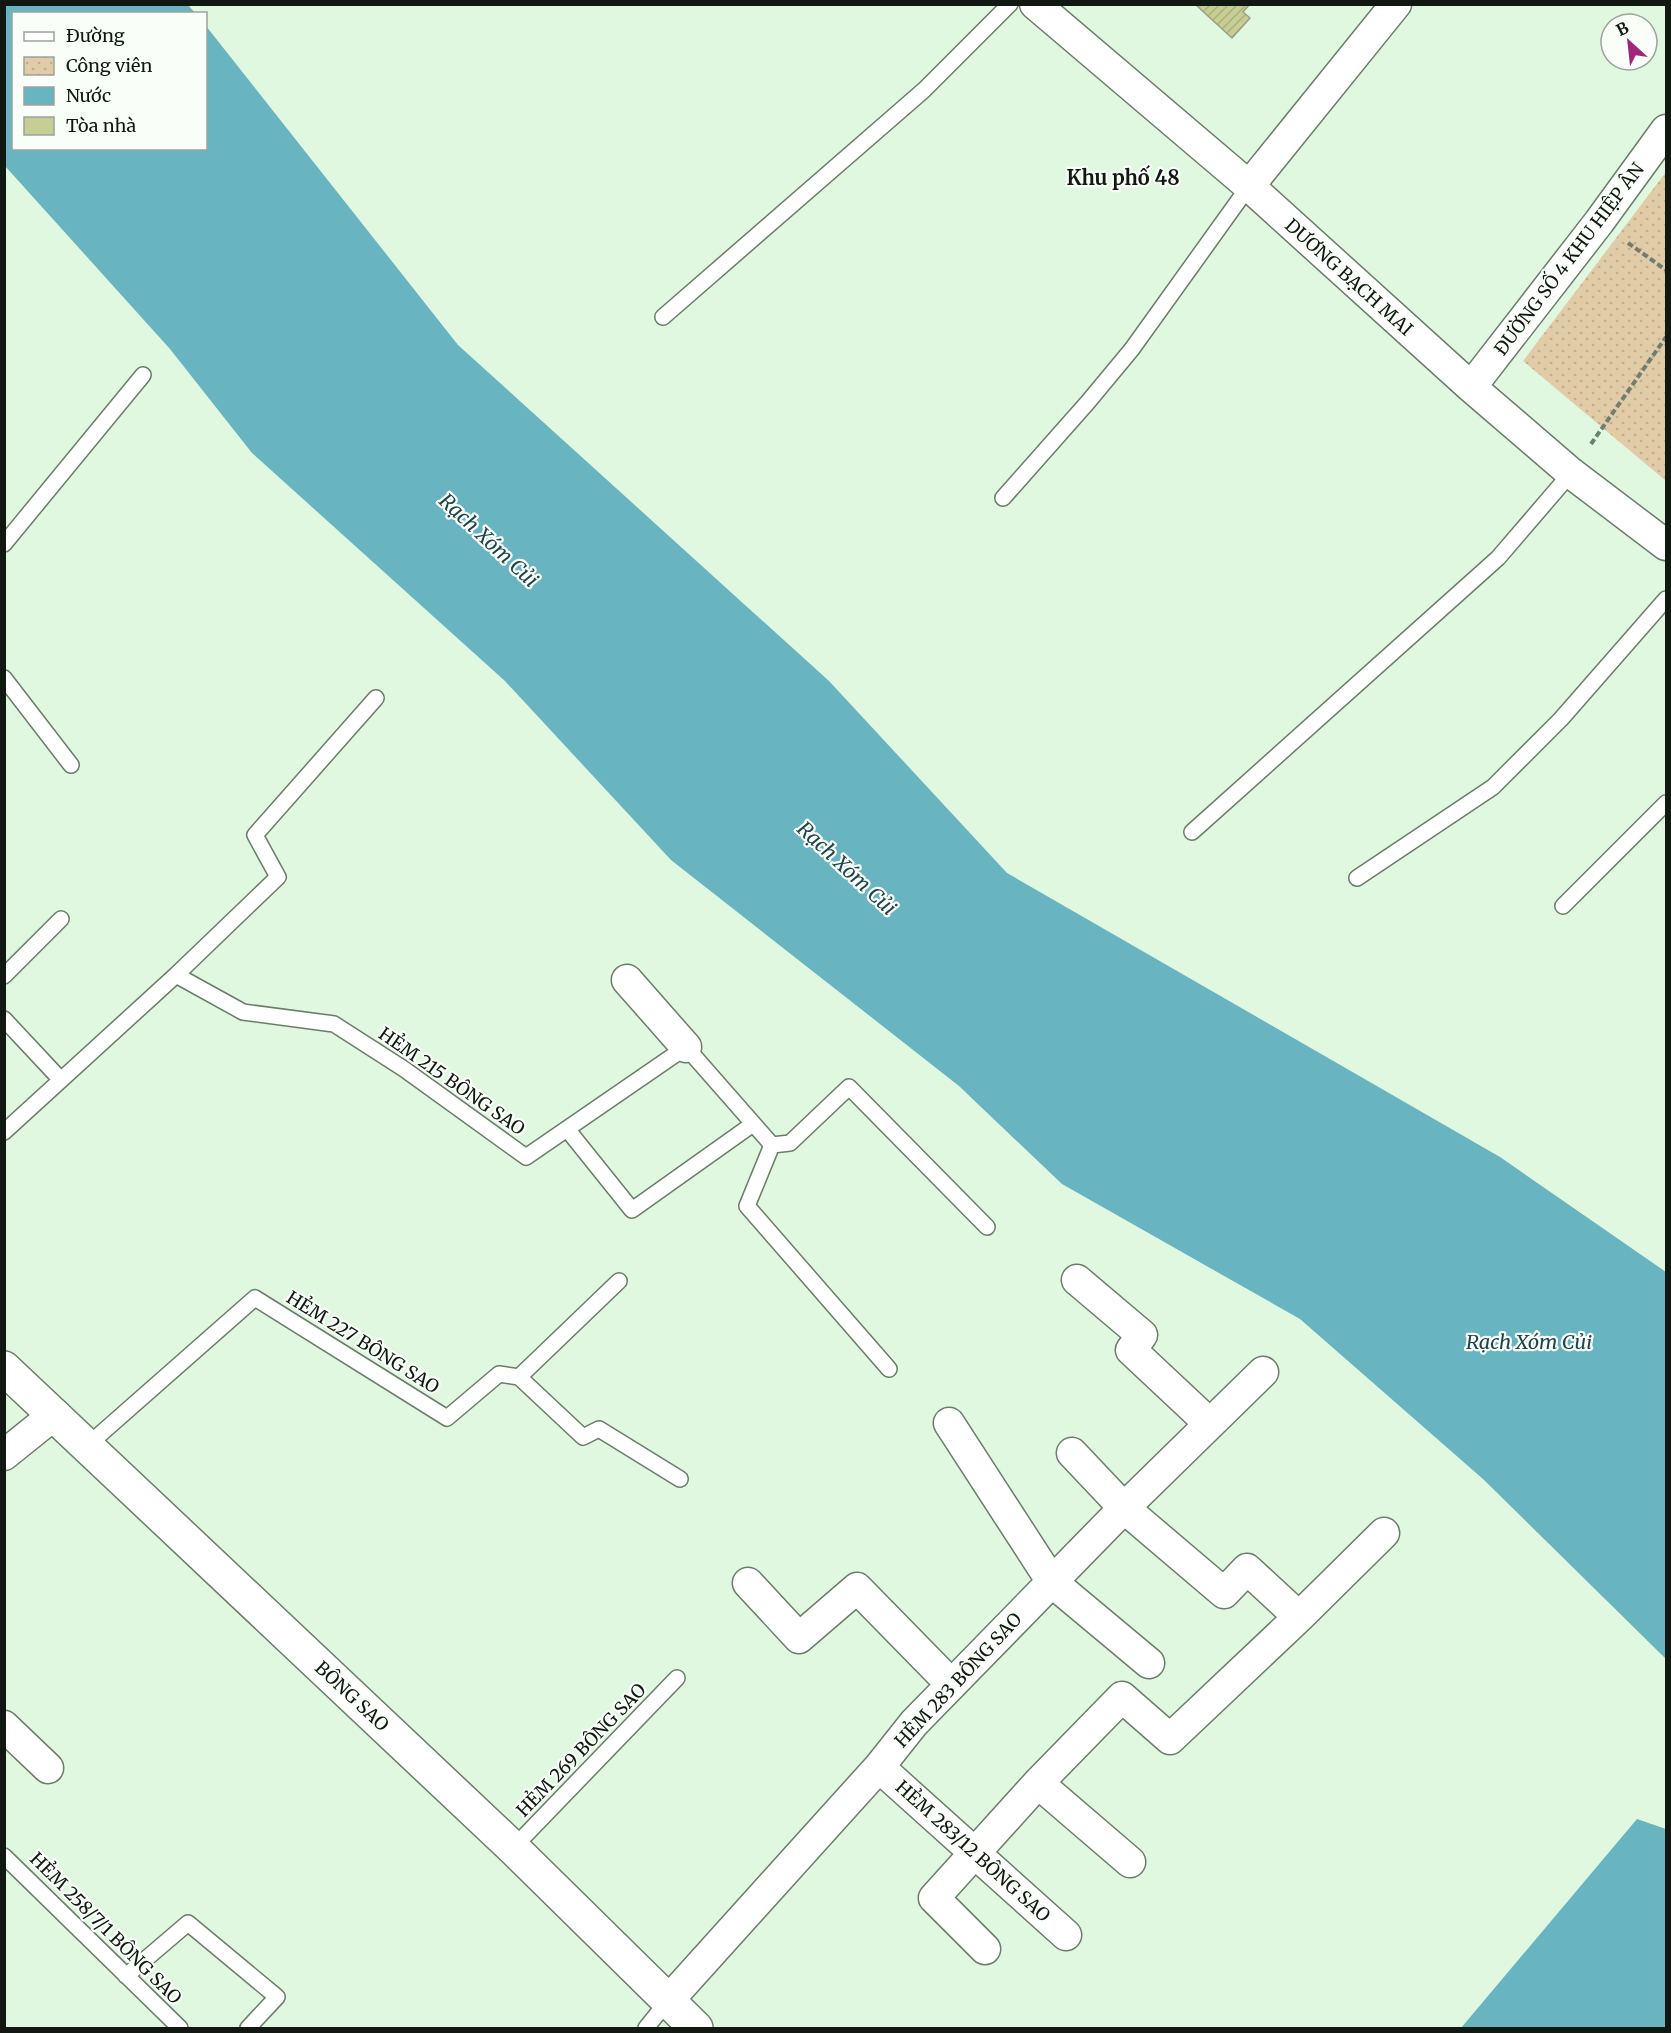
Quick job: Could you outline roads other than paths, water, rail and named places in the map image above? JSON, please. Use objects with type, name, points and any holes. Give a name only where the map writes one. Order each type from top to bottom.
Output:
[{"type":"street","name":"DƯƠNG BẠCH MAI","points":[[1035,4],[1249,186],[1571,473],[1666,545]]},
{"type":"street","points":[[1249,186],[1396,4]]},
{"type":"street","name":"ĐƯỜNG SỐ 4 KHU HIỆP ÂN","points":[[1472,387],[1599,222],[1666,130]]},
{"type":"street","points":[[627,980],[686,1047]]},
{"type":"street","points":[[1077,1280],[1142,1335],[1131,1350],[1210,1424]]},
{"type":"street","name":"BÔNG SAO","points":[[4,1368],[513,1848],[696,2028]]},
{"type":"street","name":"HẺM 283 BÔNG SAO","points":[[667,2002],[879,1767],[914,1723],[1124,1508],[1263,1372]]},
{"type":"street","points":[[4,1455],[55,1414]]},
{"type":"street","points":[[949,1424],[1052,1582],[1149,1663]]},
{"type":"street","points":[[1072,1453],[1124,1508],[1224,1593],[1246,1569],[1299,1617]]},
{"type":"street","points":[[985,1949],[934,1898],[1038,1783],[1122,1697],[1170,1739],[1384,1533]]},
{"type":"street","points":[[748,1583],[799,1638],[857,1588],[951,1684]]},
{"type":"street","points":[[4,1726],[48,1768]]},
{"type":"street","name":"HẺM 283/12 BÔNG SAO","points":[[879,1767],[1066,1935]]},
{"type":"street","points":[[1038,1783],[1130,1862]]},
{"type":"lane","points":[[663,317],[924,90],[1010,4]]},
{"type":"lane","points":[[1003,498],[1132,349],[1249,186]]},
{"type":"lane","points":[[4,544],[143,375]]},
{"type":"lane","points":[[1192,832],[1498,558],[1571,473]]},
{"type":"lane","points":[[1357,878],[1493,787],[1561,719],[1666,599]]},
{"type":"lane","points":[[4,678],[71,765]]},
{"type":"lane","points":[[4,1131],[176,975],[278,877],[255,835],[376,698]]},
{"type":"lane","points":[[1563,906],[1666,803]]},
{"type":"lane","points":[[4,976],[61,919]]},
{"type":"lane","name":"HẺM 215 BÔNG SAO","points":[[176,975],[243,1012],[334,1024],[404,1069],[526,1157],[686,1047]]},
{"type":"lane","points":[[4,1019],[61,1080]]},
{"type":"lane","points":[[686,1047],[772,1145]]},
{"type":"lane","points":[[772,1145],[790,1143],[849,1087],[987,1227]]},
{"type":"lane","points":[[567,1129],[632,1210],[753,1124]]},
{"type":"lane","points":[[772,1145],[747,1206],[889,1369]]},
{"type":"lane","points":[[619,1281],[519,1377],[583,1437],[599,1429],[680,1479]]},
{"type":"lane","name":"HẺM 227 BÔNG SAO","points":[[88,1446],[255,1298],[447,1418],[499,1374],[519,1377]]},
{"type":"lane","name":"HẺM 269 BÔNG SAO","points":[[513,1848],[677,1678]]},
{"type":"lane","name":"HẺM 258/7/1 BÔNG SAO","points":[[4,1856],[180,2028]]},
{"type":"lane","points":[[126,1976],[188,1923],[277,1997],[248,2028]]},
{"type":"lane","points":[[646,2028],[667,2002]]},
{"type":"water","name":"Rạch Xóm Củi","points":[[4,5],[188,5],[194,12],[12,12],[12,150],[207,150],[207,27],[458,345],[829,681],[1007,873],[1500,1157],[1666,1272],[1666,1659],[1483,1479],[1300,1319],[1062,1184],[959,1086],[671,860],[505,681],[252,453],[170,349],[5,166]]},
{"type":"water","points":[[1637,1819],[1666,1829],[1666,2028],[1461,2028]]},
{"type":"district","name":"Khu phố 48","points":[[1123,177]]}]
